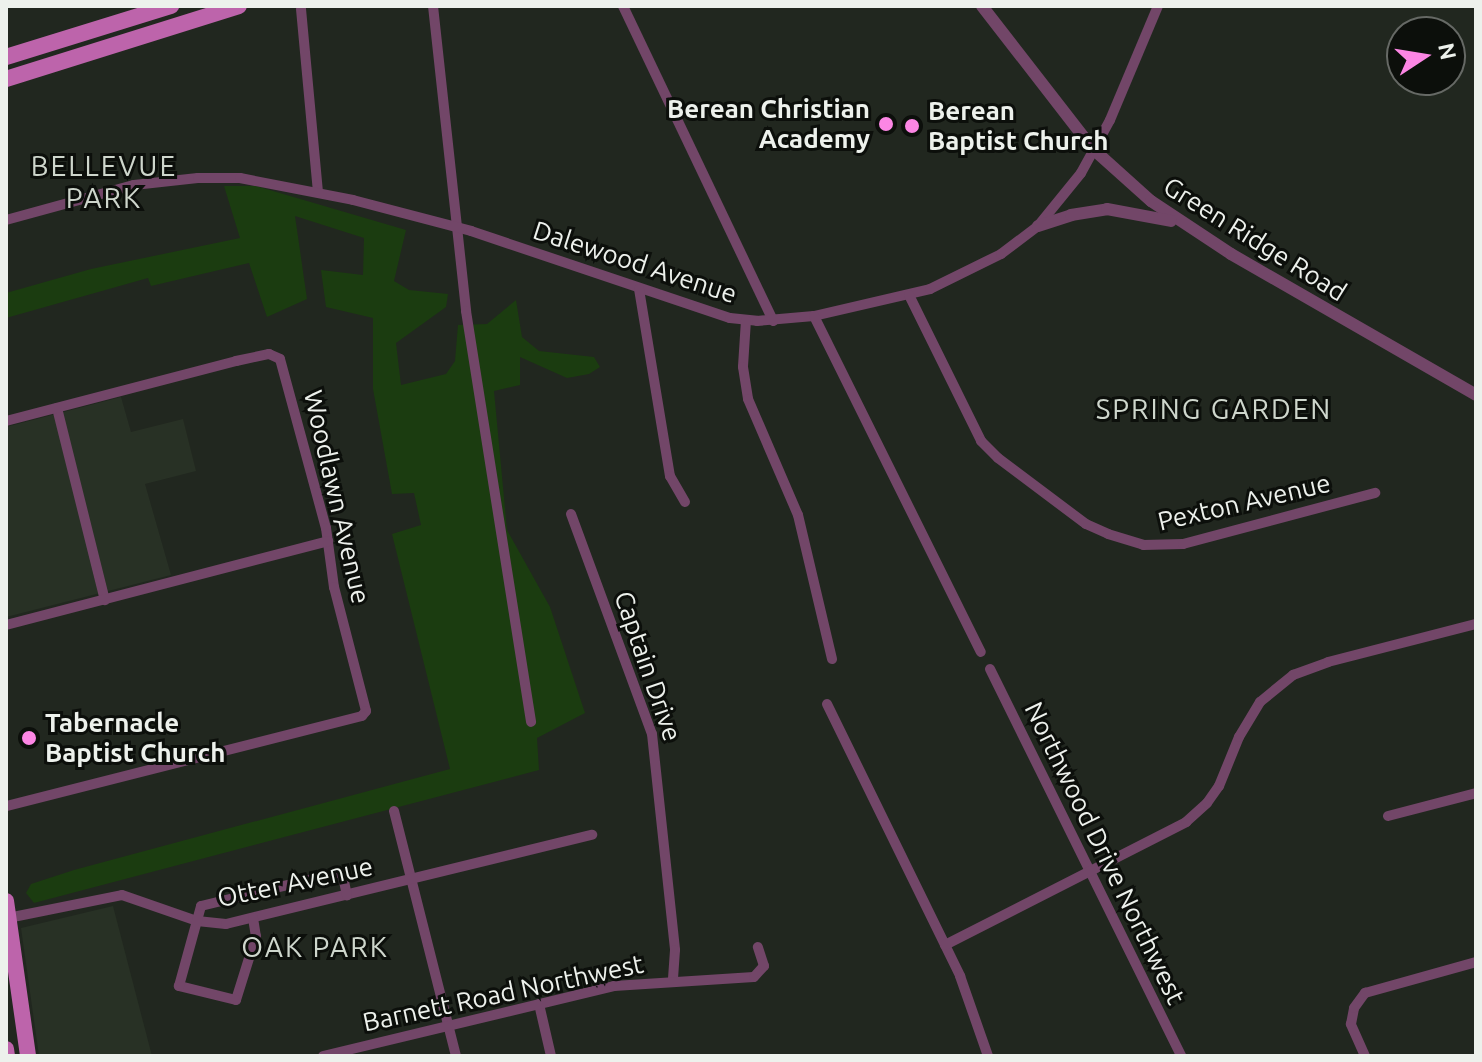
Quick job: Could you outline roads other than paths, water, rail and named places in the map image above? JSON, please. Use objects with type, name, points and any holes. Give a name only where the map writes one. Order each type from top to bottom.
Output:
[{"type":"main road","points":[[6,57],[171,6]]},
{"type":"main road","points":[[6,79],[239,6]]},
{"type":"main road","points":[[7,910],[28,1056]]},
{"type":"main road","points":[[6,1049],[7,1056]]},
{"type":"street","points":[[433,6],[488,458],[531,722]]},
{"type":"street","points":[[623,6],[773,321]]},
{"type":"street","name":"Green Ridge Road","points":[[982,6],[1093,149],[1182,224],[1476,395]]},
{"type":"street","name":"Dalewood Avenue","points":[[6,220],[118,189],[169,180],[240,178],[318,192],[458,228],[639,289],[746,320],[773,321],[814,316],[909,295],[950,281],[1001,254],[1038,226],[1075,183],[1110,120],[1158,6]]},
{"type":"street","points":[[301,9],[318,192]]},
{"type":"street","points":[[1038,226],[1071,215],[1107,209],[1182,224]]},
{"type":"street","points":[[639,289],[670,476],[685,502]]},
{"type":"street","name":"Pexton Avenue","points":[[909,295],[981,441],[998,458],[1086,524],[1108,534],[1143,545],[1183,544],[1375,493]]},
{"type":"street","points":[[814,316],[981,652]]},
{"type":"street","points":[[746,320],[743,367],[746,391],[798,515],[832,659]]},
{"type":"street","name":"Woodlawn Avenue","points":[[6,806],[362,716],[366,711],[334,587],[328,541],[280,359],[269,354],[57,408]]},
{"type":"street","points":[[6,421],[57,408],[105,600]]},
{"type":"street","name":"Captain Drive","points":[[571,514],[652,734],[675,950],[673,980]]},
{"type":"street","points":[[6,625],[328,541]]},
{"type":"street","points":[[945,945],[1168,834],[1202,809],[1219,786],[1248,719],[1281,683],[1328,662],[1476,624]]},
{"type":"street","name":"Northwood Drive Northwest","points":[[990,669],[1181,1056]]},
{"type":"street","points":[[827,704],[945,945],[974,1010],[988,1056]]},
{"type":"street","points":[[1388,816],[1476,793]]},
{"type":"street","points":[[394,811],[456,1056]]},
{"type":"street","name":"Otter Avenue","points":[[7,910],[111,895],[133,898],[197,921],[226,924],[592,835]]},
{"type":"street","points":[[253,918],[256,936],[237,998],[232,1002],[182,988],[178,982],[201,906],[342,872],[347,895]]},
{"type":"street","name":"Barnett Road Northwest","points":[[323,1056],[614,986],[754,977],[764,966],[758,947]]},
{"type":"street","points":[[1365,1056],[1351,1024],[1354,1008],[1365,993],[1476,962]]},
{"type":"street","points":[[539,1004],[551,1056]]},
{"type":"place","name":"Berean Christian Academy","points":[[886,124]]},
{"type":"place","name":"Berean Baptist Church","points":[[912,126]]},
{"type":"place","name":"Tabernacle Baptist Church","points":[[29,738]]},
{"type":"district","name":"BELLEVUE PARK","points":[[104,182]]},
{"type":"district","name":"SPRING GARDEN","points":[[1214,409]]},
{"type":"district","name":"OAK PARK","points":[[315,947]]}]
